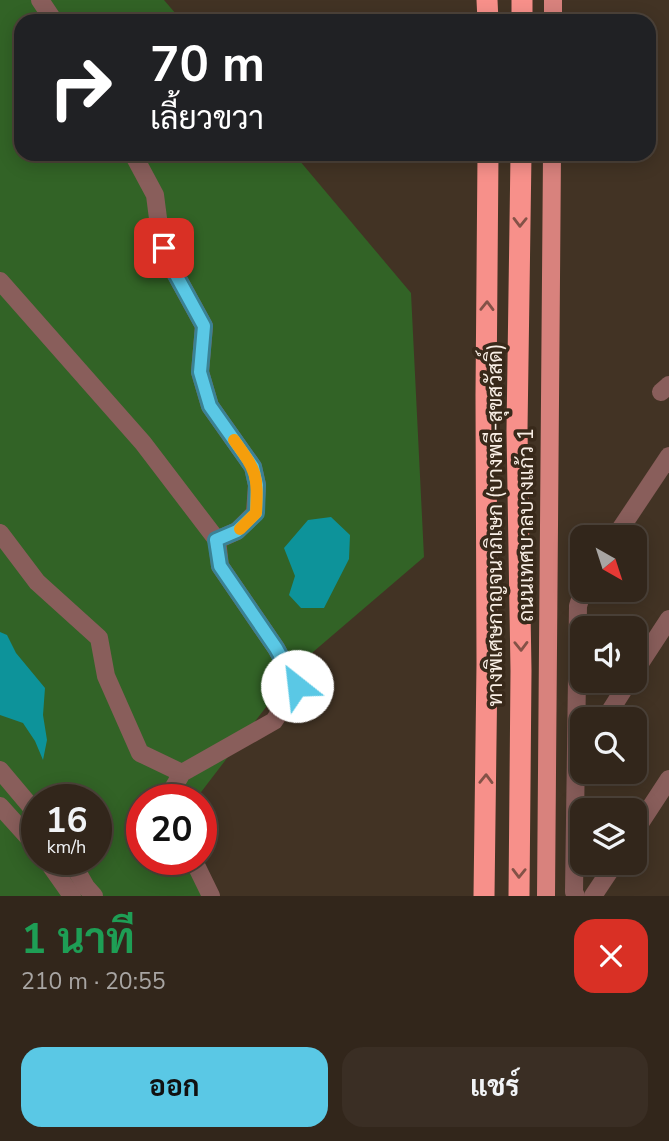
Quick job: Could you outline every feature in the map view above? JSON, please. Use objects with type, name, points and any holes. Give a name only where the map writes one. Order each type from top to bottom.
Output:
[{"type":"highway","name":"ทางพิเศษกาญจนาภิเษก (บางพลี-สุขสวัสดิ์)","points":[[484,896],[488,161]]},
{"type":"highway","name":"ทางพิเศษกาญจนาภิเษก (บางพลี-สุขสวัสดิ์)","points":[[519,896],[521,671],[517,430],[521,161]]},
{"type":"main road","name":"ถนนเทศบาลบางแก้ว 1","points":[[546,896],[552,161]]},
{"type":"street","points":[[137,161],[155,195],[160,234],[169,262],[204,326],[200,372],[210,406],[253,467],[257,485],[256,513],[237,531],[216,540]]},
{"type":"street","points":[[0,281],[143,443],[216,540],[220,566],[276,648],[297,686],[274,721],[182,773],[175,784]]},
{"type":"street","points":[[623,525],[669,456]]},
{"type":"street","points":[[0,533],[37,582],[99,638],[106,676],[140,752],[182,773]]},
{"type":"street","points":[[579,602],[579,707]]},
{"type":"street","points":[[647,653],[669,619]]},
{"type":"street","points":[[0,770],[21,795]]},
{"type":"street","points":[[647,813],[669,779]]},
{"type":"street","points":[[576,896],[574,892],[579,784]]},
{"type":"street","points":[[0,806],[21,829]]},
{"type":"street","points":[[57,875],[72,896]]},
{"type":"street","points":[[79,875],[94,896]]},
{"type":"street","points":[[201,875],[211,896]]},
{"type":"street","points":[[593,896],[607,875]]},
{"type":"green space","points":[[0,0],[164,0],[176,14],[14,14],[14,161],[300,161],[411,293],[424,557],[299,664],[207,784],[126,784],[126,875],[197,875],[211,896],[0,896]]},
{"type":"water","points":[[331,517],[350,535],[349,559],[324,608],[301,608],[289,595],[295,576],[284,548],[308,520]]},
{"type":"water","points":[[0,632],[7,635],[16,653],[45,688],[43,715],[47,740],[43,760],[23,723],[0,715]]},
{"type":"slow traffic","points":[[234,440],[253,467],[257,485],[256,513],[240,529]]},
{"type":"route","points":[[164,248],[204,326],[200,372],[210,406],[253,467],[257,485],[256,513],[237,531],[216,540],[220,566],[276,648],[297,686]]}]
